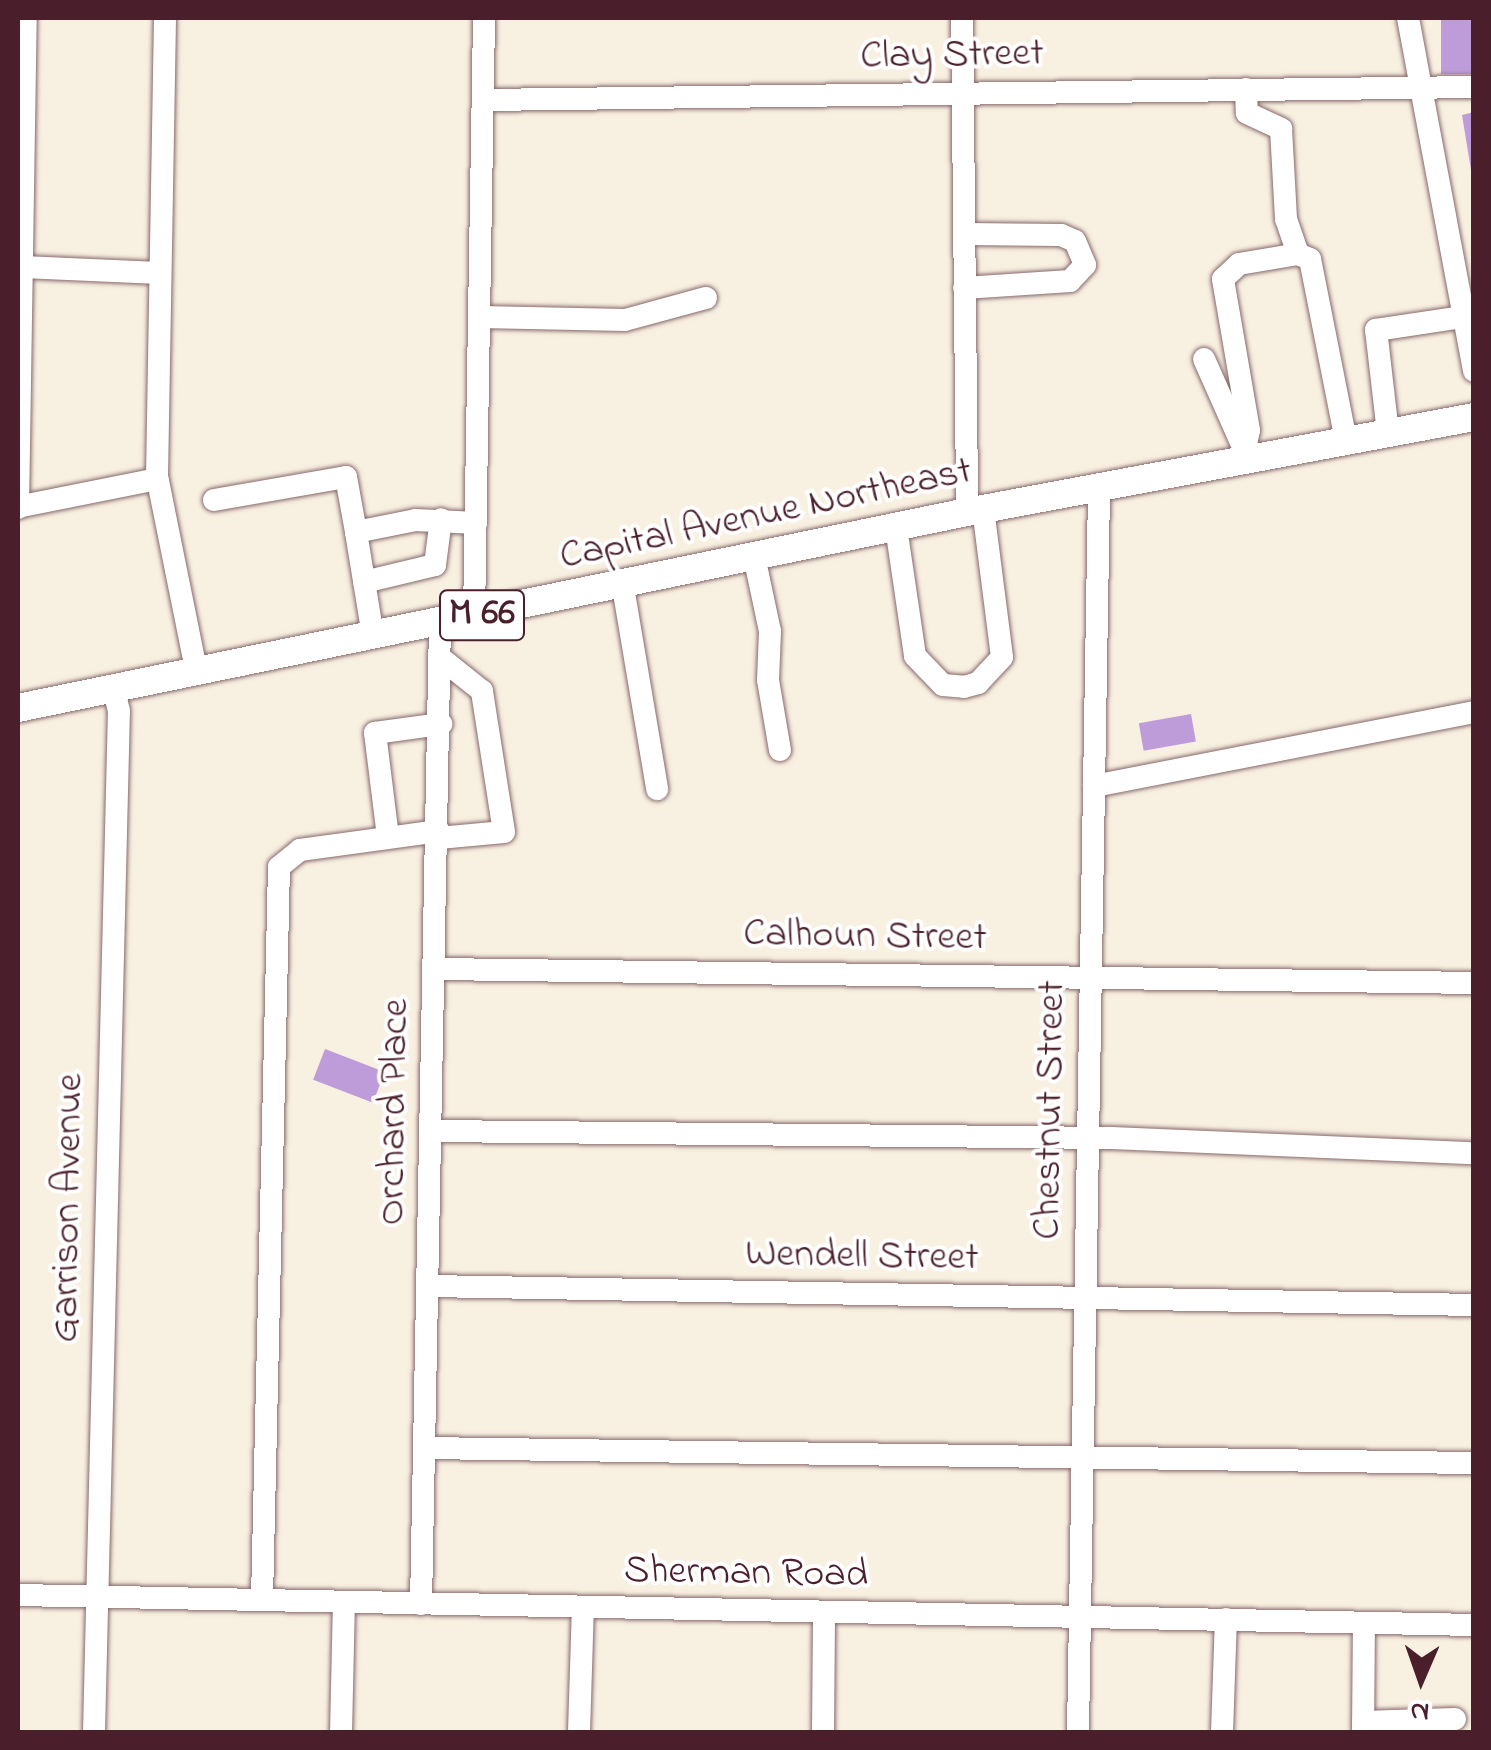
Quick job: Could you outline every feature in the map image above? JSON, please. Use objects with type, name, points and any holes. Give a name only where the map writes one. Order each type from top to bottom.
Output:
[{"type":"main road","name":"Capital Avenue Northeast","points":[[18,708],[1099,488],[1246,454],[1346,441],[1474,417]]},
{"type":"street","points":[[26,18],[20,507],[157,479]]},
{"type":"street","points":[[165,18],[157,479],[196,670]]},
{"type":"street","points":[[474,616],[484,18]]},
{"type":"street","points":[[896,527],[914,656],[943,684],[964,687],[1002,657],[975,511],[964,288],[962,18]]},
{"type":"street","points":[[1408,18],[1474,370]]},
{"type":"street","name":"Clay Street","points":[[483,100],[1474,87]]},
{"type":"street","points":[[1246,89],[1247,113],[1281,129],[1286,218],[1298,254]]},
{"type":"street","points":[[964,234],[1061,235],[1075,241],[1085,265],[1070,280],[964,288]]},
{"type":"street","points":[[1246,454],[1250,430],[1223,279],[1239,264],[1298,254],[1310,260],[1346,441]]},
{"type":"street","points":[[22,268],[160,274]]},
{"type":"street","points":[[480,317],[624,320],[706,298]]},
{"type":"street","points":[[1388,433],[1376,330],[1463,317]]},
{"type":"street","points":[[1204,359],[1246,454]]},
{"type":"street","points":[[214,500],[346,477],[373,636]]},
{"type":"street","name":"Chestnut Street","points":[[1078,1732],[1099,488]]},
{"type":"street","points":[[356,532],[441,519],[476,522]]},
{"type":"street","points":[[364,582],[435,565],[441,519]]},
{"type":"street","points":[[754,556],[770,630],[768,680],[780,750]]},
{"type":"street","points":[[623,586],[657,789]]},
{"type":"street","name":"Orchard Place","points":[[421,1604],[442,724],[440,622]]},
{"type":"street","points":[[262,1599],[279,867],[300,850],[388,837],[501,836],[499,784],[482,691],[471,676],[442,660]]},
{"type":"street","name":"Garrison Avenue","points":[[94,1732],[119,712],[113,686]]},
{"type":"street","points":[[1094,786],[1474,712]]},
{"type":"street","points":[[388,837],[375,733],[442,724]]},
{"type":"street","name":"Calhoun Street","points":[[436,969],[1474,983]]},
{"type":"street","points":[[432,1131],[1087,1138],[1474,1153]]},
{"type":"street","name":"Wendell Street","points":[[428,1286],[1474,1305]]},
{"type":"street","points":[[424,1448],[1474,1464]]},
{"type":"street","name":"Sherman Road","points":[[18,1595],[1474,1626]]},
{"type":"street","points":[[342,1732],[344,1602]]},
{"type":"street","points":[[579,1732],[583,1608]]},
{"type":"street","points":[[823,1732],[824,1613]]},
{"type":"street","points":[[1222,1732],[1226,1619]]},
{"type":"street","points":[[1364,1623],[1363,1727],[1455,1719]]},
{"type":"building","points":[[1441,18],[1474,18],[1474,74],[1441,74]]},
{"type":"building","points":[[1474,112],[1474,170],[1471,170],[1462,115]]},
{"type":"building","points":[[1191,714],[1196,742],[1144,751],[1139,723]]},
{"type":"building","points":[[325,1049],[385,1072],[373,1103],[313,1080]]}]
